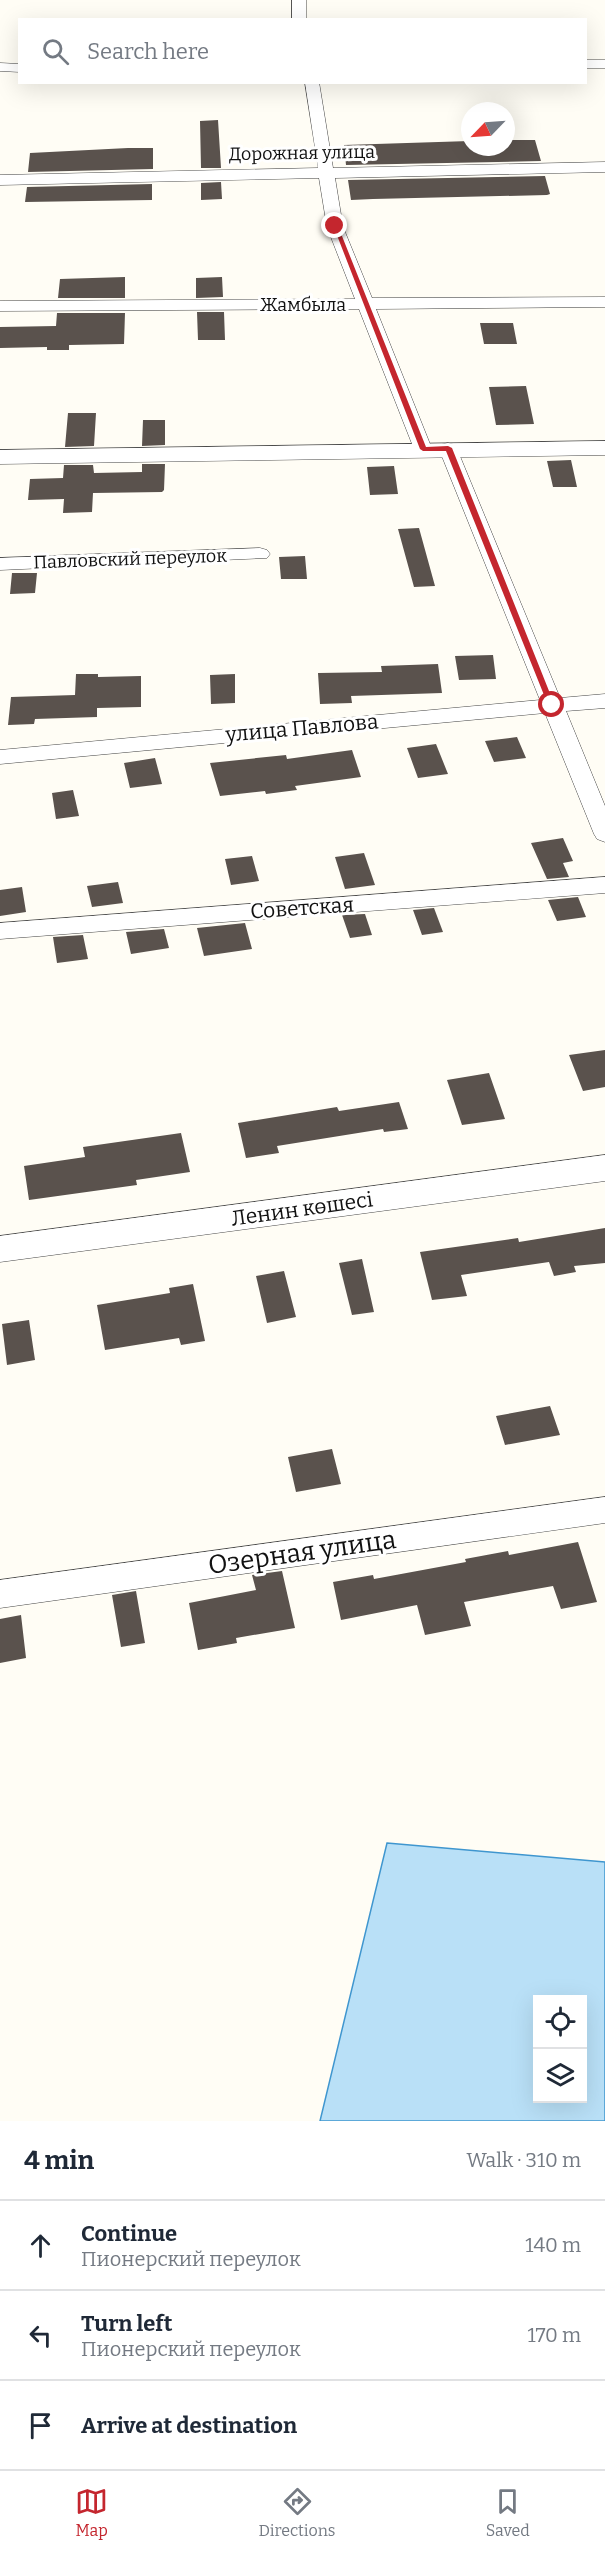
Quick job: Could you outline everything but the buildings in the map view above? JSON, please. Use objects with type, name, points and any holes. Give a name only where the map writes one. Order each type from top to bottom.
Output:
[{"type":"street","points":[[299,0],[299,18]]},
{"type":"street","points":[[587,64],[605,64]]},
{"type":"street","points":[[0,67],[18,68]]},
{"type":"street","points":[[312,84],[335,226],[423,449]]},
{"type":"street","name":"Дорожная улица","points":[[0,180],[605,167]]},
{"type":"street","name":"Жамбыла","points":[[0,306],[605,302]]},
{"type":"street","points":[[448,448],[605,834]]},
{"type":"street","points":[[0,457],[448,448],[605,448]]},
{"type":"street","name":"Павловский переулок","points":[[0,564],[260,554]]},
{"type":"street","name":"улица Павлова","points":[[0,757],[605,701]]},
{"type":"street","name":"Советская","points":[[0,931],[605,885]]},
{"type":"street","name":"Ленин көшесі","points":[[0,1249],[605,1168]]},
{"type":"street","name":"Озерная улица","points":[[0,1594],[605,1510]]},
{"type":"water","points":[[387,1843],[605,1862],[605,2121],[320,2121]]},
{"type":"route","points":[[335,226],[423,449],[448,448],[552,705]]}]
